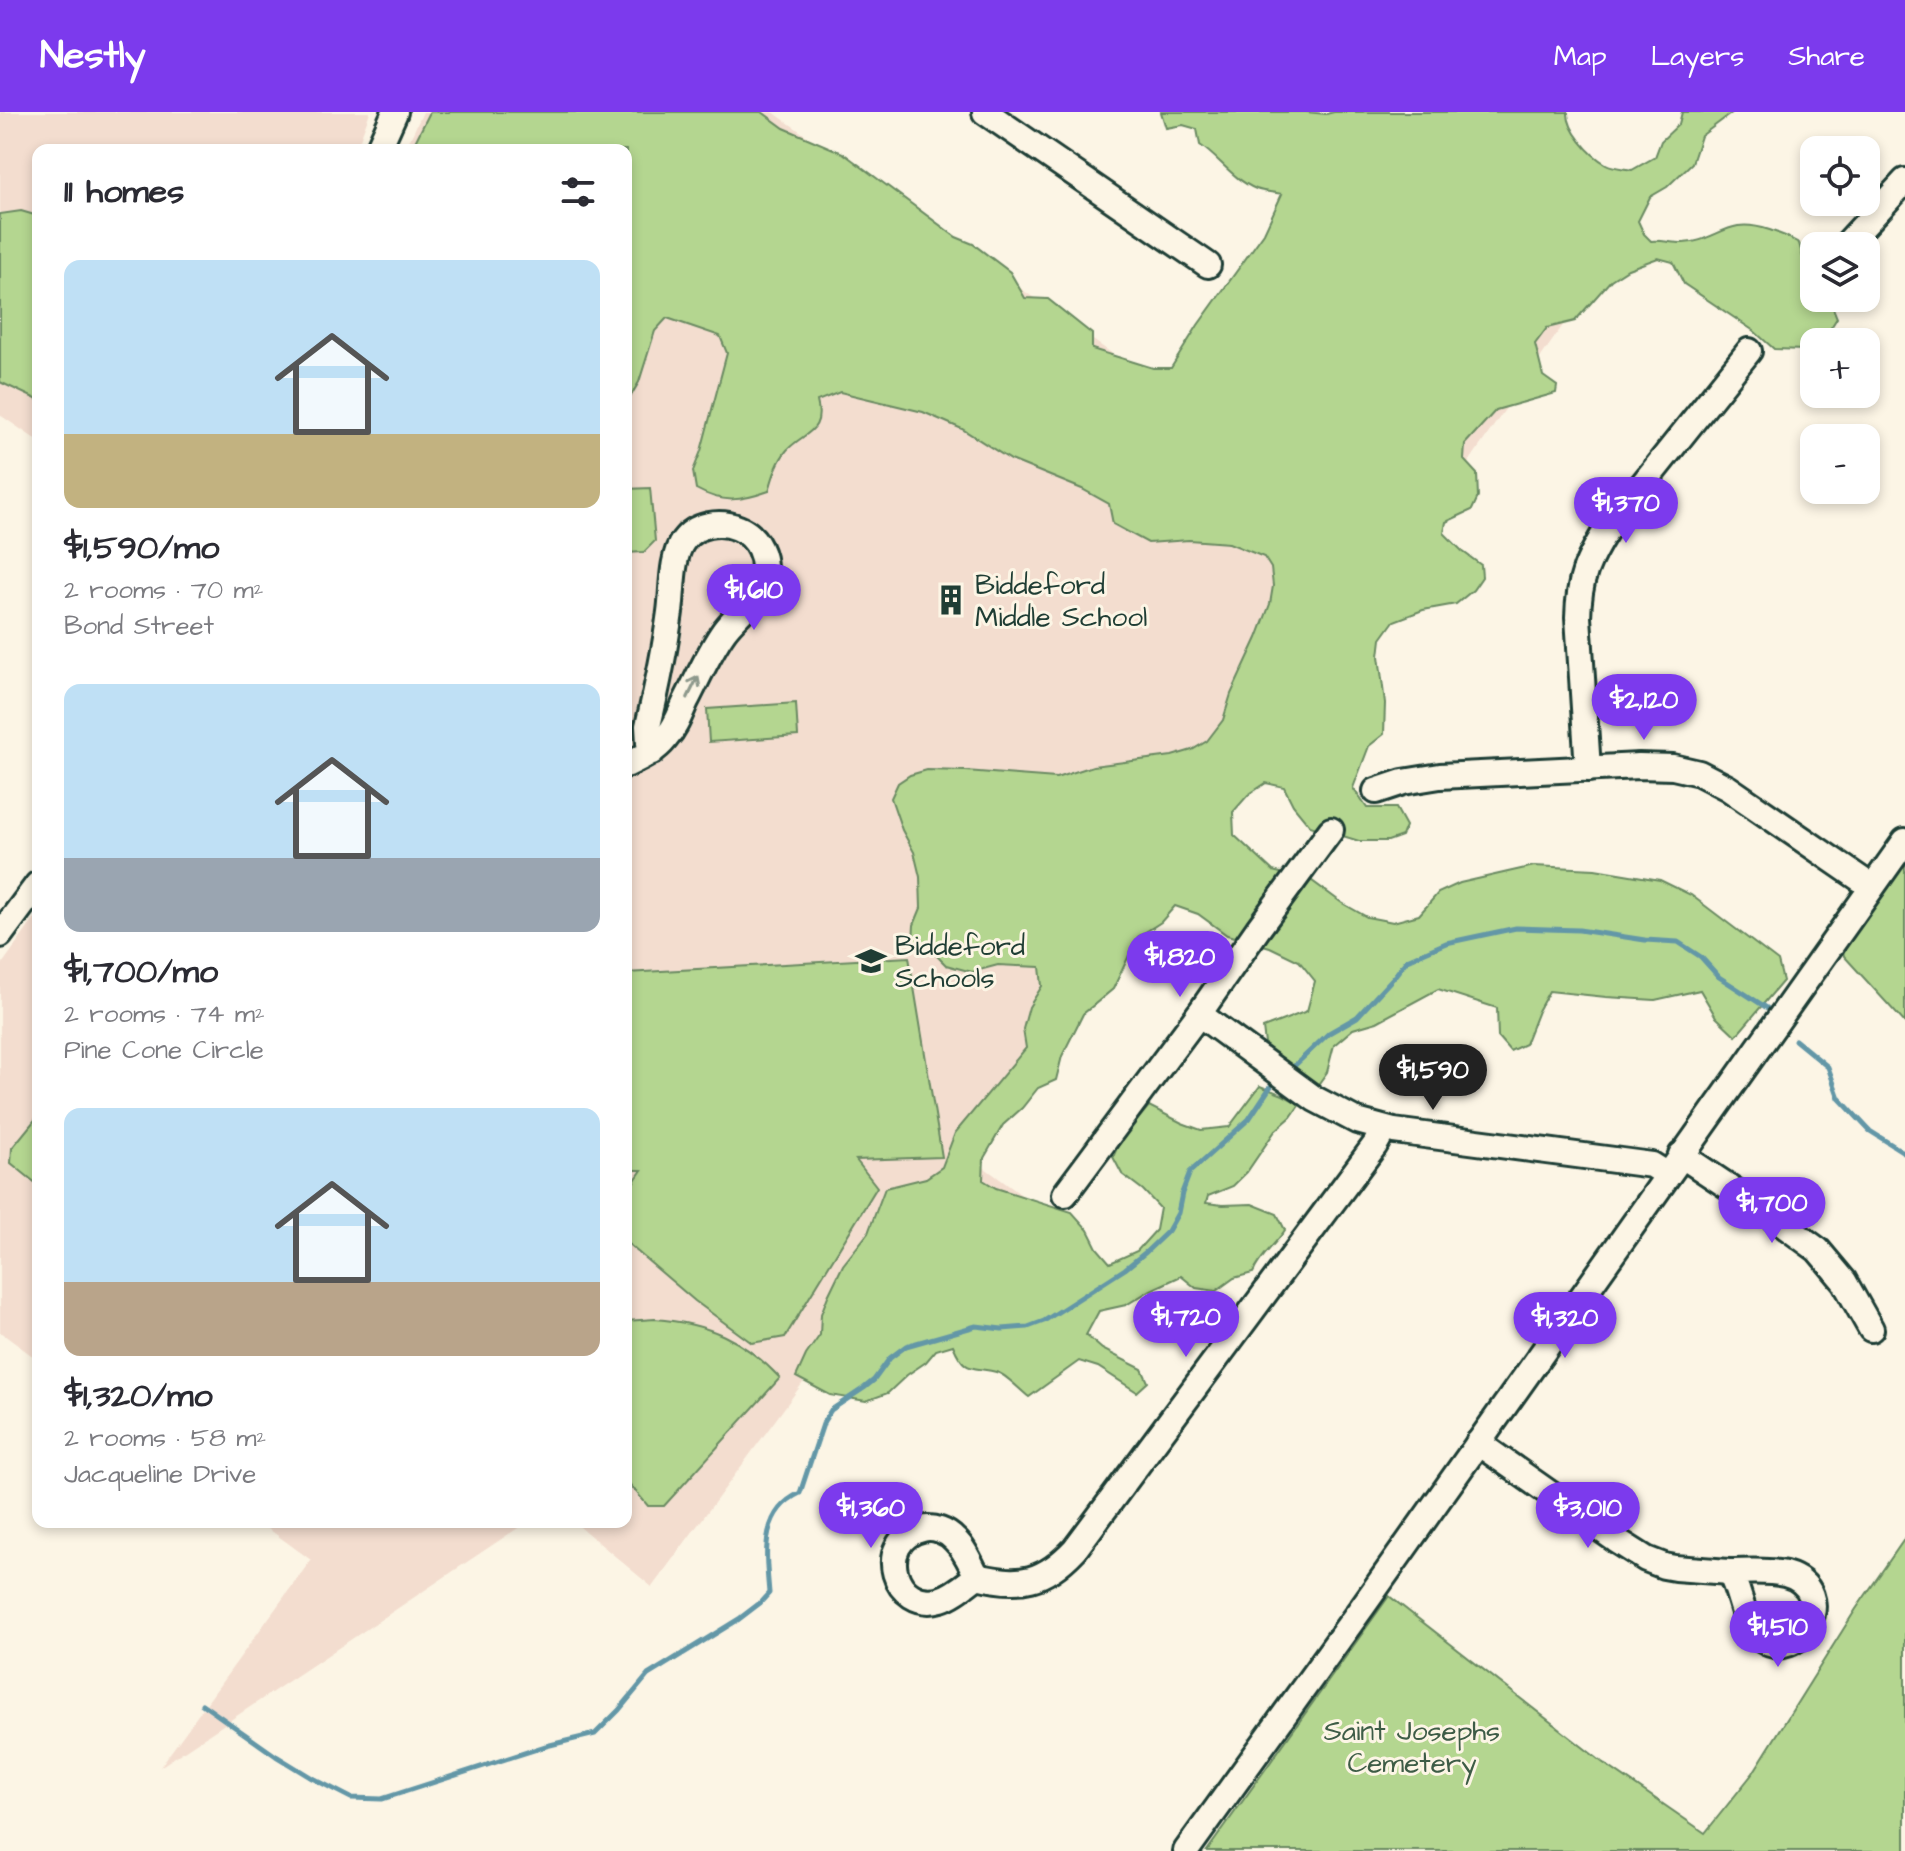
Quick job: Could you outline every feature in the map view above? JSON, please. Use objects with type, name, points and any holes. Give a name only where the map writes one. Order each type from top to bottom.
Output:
[{"type":"street","points":[[381,144],[395,112]]},
{"type":"street","points":[[985,112],[1208,265]]},
{"type":"street","points":[[1858,232],[1905,181]]},
{"type":"street","points":[[1588,769],[1578,617],[1582,576],[1607,529],[1749,351]]},
{"type":"street","points":[[632,762],[652,752],[666,739],[722,634],[761,587],[764,562],[761,551],[749,534],[740,528],[720,524],[704,527],[689,535],[678,549],[670,614],[648,726],[652,752]]},
{"type":"street","points":[[1376,791],[1431,777],[1673,767],[1699,773],[1728,788],[1872,887]]},
{"type":"street","points":[[1065,1194],[1331,830]]},
{"type":"street","points":[[1186,1851],[1905,841]]},
{"type":"street","points":[[0,935],[32,892]]},
{"type":"street","points":[[1199,1014],[1315,1099],[1357,1121],[1384,1129],[1652,1165],[1674,1165],[1759,1207],[1818,1250],[1844,1281],[1871,1329]]},
{"type":"street","points":[[977,1576],[1015,1583],[1035,1579],[1060,1565],[1075,1549],[1384,1129]]},
{"type":"street","points":[[1478,1443],[1646,1559],[1675,1568],[1729,1572]]},
{"type":"shaded area","points":[[0,112],[370,112],[358,144],[32,144],[32,437],[0,415]]},
{"type":"shaded area","name":"Biddeford Schools","points":[[423,112],[773,112],[1166,392],[1598,274],[1261,765],[970,1157],[1035,1205],[921,1223],[652,1587],[581,1528],[632,1528],[632,144],[408,144]]},
{"type":"shaded area","points":[[32,922],[32,1356],[0,1332],[0,967]]},
{"type":"shaded area","points":[[267,1528],[518,1528],[160,1767],[311,1560]]},
{"type":"green space","points":[[430,112],[762,112],[784,128],[843,153],[956,237],[973,244],[1010,272],[1025,298],[1048,299],[1092,334],[1092,349],[1153,368],[1171,368],[1264,233],[1282,194],[1256,189],[1241,180],[1200,145],[1197,129],[1183,125],[1166,128],[1161,112],[1568,112],[1575,134],[1593,155],[1609,165],[1632,170],[1655,157],[1661,141],[1679,124],[1682,112],[1733,112],[1701,136],[1692,163],[1667,187],[1650,197],[1638,221],[1651,241],[1691,242],[1731,228],[1753,226],[1799,243],[1800,312],[1835,312],[1837,318],[1831,328],[1800,328],[1800,350],[1774,349],[1754,331],[1684,284],[1673,262],[1658,258],[1628,269],[1611,280],[1575,321],[1547,328],[1535,344],[1543,376],[1557,386],[1556,393],[1496,410],[1465,444],[1464,460],[1477,474],[1478,497],[1472,510],[1446,522],[1444,533],[1481,565],[1482,577],[1473,590],[1456,604],[1423,610],[1394,621],[1381,639],[1379,656],[1385,703],[1384,734],[1369,746],[1353,788],[1367,808],[1396,808],[1406,826],[1402,836],[1388,841],[1359,841],[1310,826],[1293,805],[1284,787],[1266,783],[1248,795],[1233,812],[1234,835],[1273,871],[1312,881],[1367,917],[1393,922],[1419,915],[1438,893],[1460,883],[1534,866],[1595,869],[1660,880],[1691,895],[1778,961],[1783,981],[1736,1036],[1716,1017],[1700,990],[1655,1000],[1549,991],[1525,1044],[1510,1051],[1498,1037],[1497,1008],[1438,989],[1377,1022],[1353,1029],[1334,1045],[1327,1072],[1317,1086],[1266,1052],[1263,1028],[1307,1011],[1315,981],[1299,961],[1270,947],[1227,935],[1198,914],[1175,906],[1161,922],[1138,937],[1113,989],[1083,1014],[1062,1056],[1056,1080],[1038,1088],[1003,1125],[984,1158],[983,1180],[996,1188],[1072,1212],[1110,1263],[1137,1251],[1156,1230],[1160,1208],[1122,1174],[1113,1157],[1120,1141],[1149,1106],[1201,1130],[1229,1127],[1260,1086],[1300,1104],[1275,1131],[1247,1172],[1233,1186],[1208,1196],[1206,1203],[1252,1204],[1277,1214],[1285,1230],[1253,1273],[1234,1278],[1216,1291],[1196,1288],[1181,1276],[1126,1305],[1099,1311],[1086,1335],[1102,1349],[1142,1369],[1148,1382],[1137,1392],[1098,1367],[1079,1361],[1029,1397],[999,1373],[966,1365],[953,1345],[936,1350],[888,1393],[866,1401],[830,1395],[796,1377],[820,1335],[821,1314],[828,1296],[843,1265],[868,1233],[885,1188],[926,1178],[942,1167],[955,1133],[1026,1048],[1023,1029],[1029,1007],[1042,986],[1040,967],[998,965],[972,972],[946,965],[934,953],[913,942],[914,925],[921,908],[920,877],[914,852],[902,830],[891,798],[898,783],[927,770],[1056,778],[1093,766],[1172,756],[1192,750],[1207,741],[1223,720],[1270,604],[1273,586],[1271,568],[1264,557],[1229,543],[1189,540],[1148,543],[1113,524],[1109,504],[1082,489],[1011,460],[962,429],[923,412],[840,392],[817,401],[819,412],[816,426],[787,450],[769,491],[750,497],[724,499],[696,489],[693,471],[727,353],[720,336],[667,318],[655,331],[639,382],[632,394],[632,144],[414,144]]},
{"type":"green space","points":[[21,211],[32,214],[32,397],[0,382],[0,214]]},
{"type":"green space","points":[[650,488],[655,541],[644,552],[632,553],[632,489]]},
{"type":"green space","points":[[796,703],[798,736],[709,742],[707,709]]},
{"type":"green space","points":[[1905,864],[1905,1023],[1844,956],[1843,951]]},
{"type":"green space","points":[[909,957],[942,1157],[856,1160],[877,1187],[785,1337],[752,1343],[695,1301],[632,1247],[632,1184],[642,1170],[632,1170],[632,973]]},
{"type":"green space","points":[[32,1123],[32,1180],[11,1163],[12,1148]]},
{"type":"green space","points":[[632,1321],[674,1321],[708,1329],[753,1353],[780,1378],[664,1506],[648,1506],[632,1487]]},
{"type":"green space","name":"Saint Josephs Cemetery","points":[[1905,1538],[1905,1851],[1207,1851],[1389,1596],[1602,1762],[1705,1833],[1753,1773],[1856,1609]]},
{"type":"waterway","points":[[1291,1069],[1329,1033],[1357,1017],[1407,960],[1446,943],[1516,928],[1579,930],[1678,942],[1701,957],[1719,977],[1767,1008]]},
{"type":"waterway","points":[[1795,1040],[1828,1067],[1839,1098],[1870,1131],[1905,1153]]},
{"type":"waterway","points":[[202,1704],[276,1756],[351,1798],[382,1799],[546,1746],[595,1734],[648,1675],[739,1619],[769,1593],[767,1550],[771,1523],[777,1511],[800,1493],[824,1421],[831,1410],[874,1380],[890,1358],[906,1346],[976,1326],[1002,1329],[1028,1327],[1044,1321],[1125,1269],[1168,1231],[1178,1213],[1190,1172],[1249,1119],[1271,1086]]},
{"type":"place","name":"Biddeford Middle School","points":[[951,600]]},
{"type":"place","name":"Biddeford Schools","points":[[871,961]]}]
